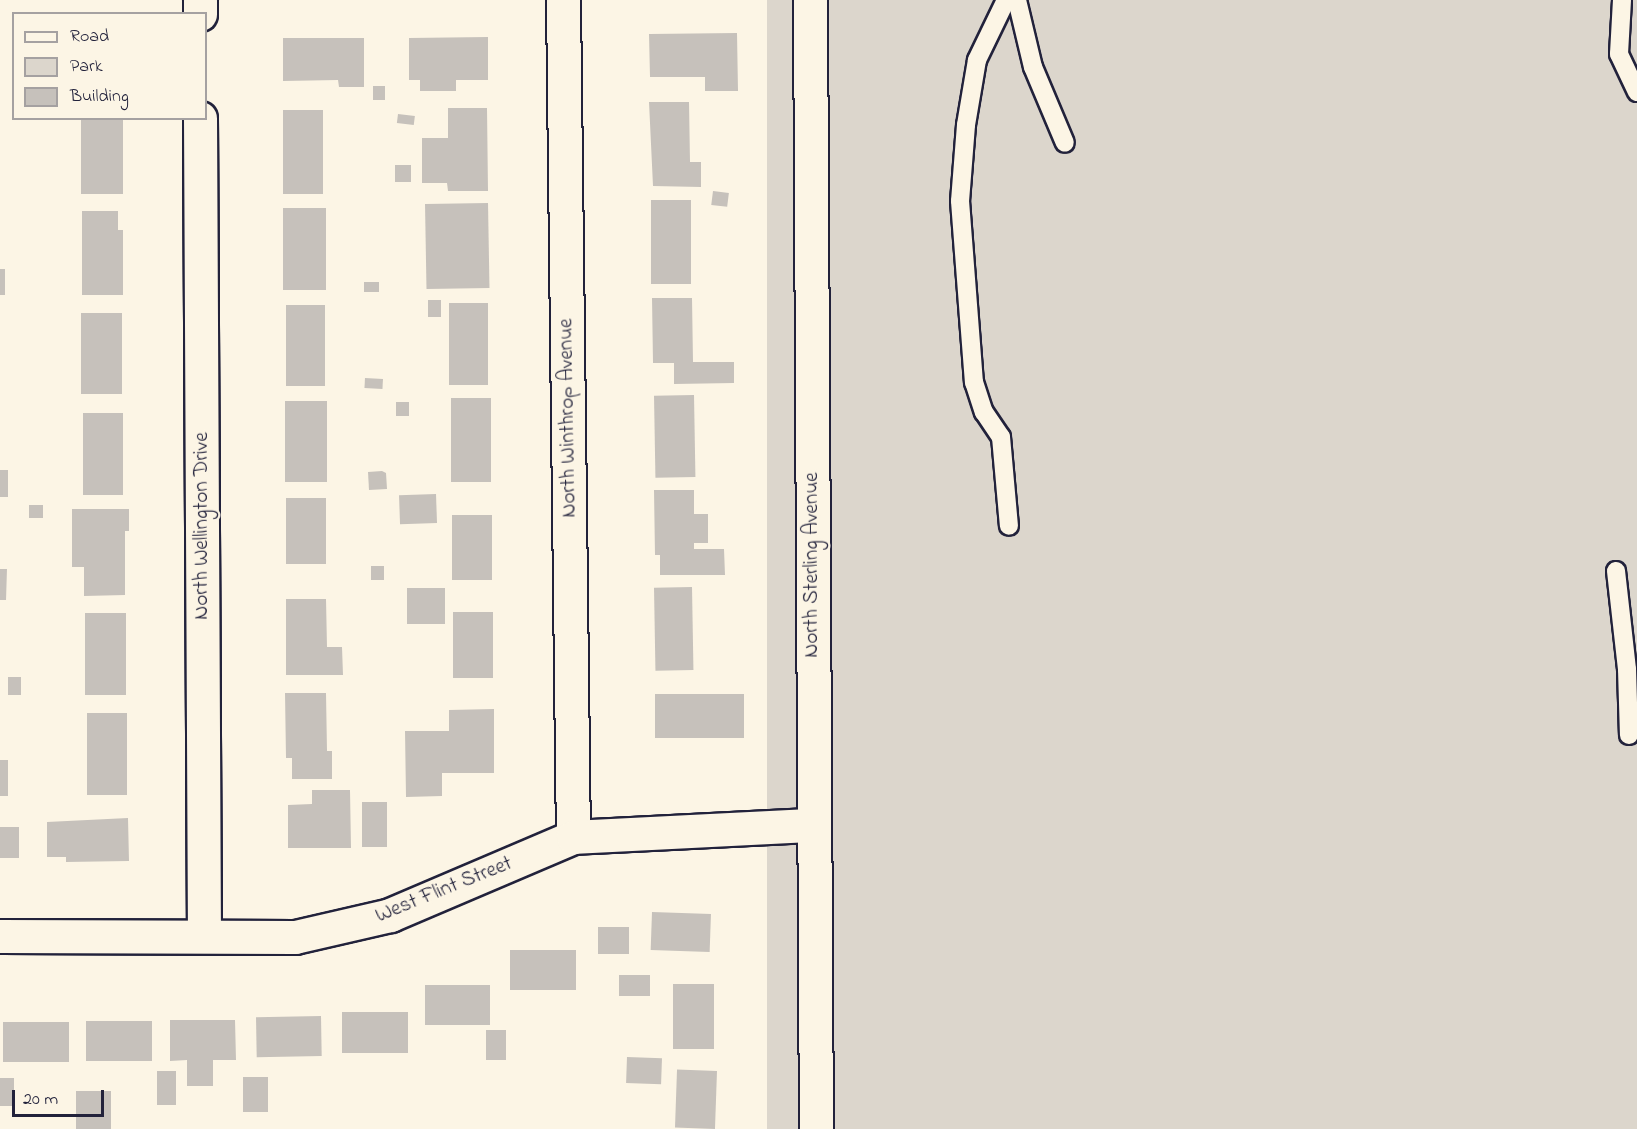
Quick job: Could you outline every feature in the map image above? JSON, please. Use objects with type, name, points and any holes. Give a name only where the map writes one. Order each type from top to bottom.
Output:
[{"type":"street","name":"North Winthrop Avenue","points":[[563,0],[573,837]]},
{"type":"street","name":"North Sterling Avenue","points":[[810,0],[816,1129]]},
{"type":"street","name":"North Wellington Drive","points":[[201,120],[204,934]]},
{"type":"street","name":"West Flint Street","points":[[0,936],[204,934],[295,937],[390,915],[573,837],[813,825]]},
{"type":"lane","points":[[1006,0],[977,60],[966,125],[960,201],[974,382],[984,412],[1001,437],[1009,526]]},
{"type":"lane","points":[[1017,0],[1033,67],[1065,143]]},
{"type":"lane","points":[[1622,0],[1619,54],[1637,92]]},
{"type":"lane","points":[[1616,571],[1627,669],[1629,735]]},
{"type":"green space","points":[[767,0],[1637,0],[1637,1129],[767,1129]]},
{"type":"building","points":[[737,33],[738,91],[705,91],[705,77],[650,77],[649,34]]},
{"type":"building","points":[[488,37],[488,80],[456,80],[456,91],[420,91],[420,80],[409,80],[409,38]]},
{"type":"building","points":[[283,38],[364,38],[364,87],[339,87],[338,80],[283,81]]},
{"type":"building","points":[[373,86],[385,86],[385,100],[373,100]]},
{"type":"building","points":[[649,102],[689,102],[690,162],[701,162],[701,187],[653,186]]},
{"type":"building","points":[[448,108],[487,108],[488,191],[448,191],[447,183],[422,183],[422,138],[448,138]]},
{"type":"building","points":[[283,110],[323,110],[323,194],[283,194]]},
{"type":"building","points":[[398,114],[415,116],[414,125],[397,123]]},
{"type":"building","points":[[81,120],[123,120],[123,194],[81,194]]},
{"type":"building","points":[[395,165],[411,165],[411,182],[395,182]]},
{"type":"building","points":[[713,191],[729,193],[727,207],[711,205]]},
{"type":"building","points":[[651,200],[691,200],[691,284],[651,284]]},
{"type":"building","points":[[488,203],[489,288],[426,289],[425,204]]},
{"type":"building","points":[[283,208],[326,208],[326,290],[283,290]]},
{"type":"building","points":[[82,211],[118,211],[118,230],[123,230],[123,295],[82,295]]},
{"type":"building","points":[[0,269],[5,269],[5,295],[0,295]]},
{"type":"building","points":[[364,282],[379,282],[379,292],[364,292]]},
{"type":"building","points":[[652,298],[692,298],[693,362],[734,362],[734,383],[674,384],[674,363],[653,363]]},
{"type":"building","points":[[428,300],[441,300],[441,317],[428,317]]},
{"type":"building","points":[[449,303],[488,303],[488,385],[449,385]]},
{"type":"building","points":[[286,305],[325,305],[325,386],[286,386]]},
{"type":"building","points":[[81,313],[122,313],[122,394],[81,394]]},
{"type":"building","points":[[365,378],[383,379],[382,389],[364,388]]},
{"type":"building","points":[[694,395],[695,477],[655,478],[654,396]]},
{"type":"building","points":[[451,398],[491,398],[491,482],[451,482]]},
{"type":"building","points":[[285,401],[327,401],[327,482],[285,482]]},
{"type":"building","points":[[396,402],[409,402],[409,416],[396,416]]},
{"type":"building","points":[[83,413],[123,413],[123,495],[83,495]]},
{"type":"building","points":[[0,470],[8,470],[8,497],[0,497]]},
{"type":"building","points":[[368,472],[386,473],[387,489],[369,490]]},
{"type":"building","points":[[654,490],[694,490],[694,514],[708,514],[708,543],[694,543],[694,549],[724,549],[725,575],[660,575],[660,555],[655,555]]},
{"type":"building","points":[[436,494],[437,523],[400,524],[399,495]]},
{"type":"building","points":[[286,498],[326,498],[326,564],[286,564]]},
{"type":"building","points":[[29,505],[43,505],[43,518],[29,518]]},
{"type":"building","points":[[72,509],[129,509],[129,531],[125,531],[125,595],[84,596],[84,567],[72,567]]},
{"type":"building","points":[[452,515],[492,515],[492,580],[452,580]]},
{"type":"building","points":[[371,566],[384,566],[384,580],[371,580]]},
{"type":"building","points":[[0,569],[7,569],[6,600],[0,600]]},
{"type":"building","points":[[692,587],[693,670],[655,671],[654,588]]},
{"type":"building","points":[[407,588],[445,588],[445,624],[407,624]]},
{"type":"building","points":[[286,599],[326,599],[327,647],[342,647],[343,675],[286,675]]},
{"type":"building","points":[[453,612],[493,612],[493,678],[453,678]]},
{"type":"building","points":[[85,613],[126,613],[126,695],[85,695]]},
{"type":"building","points":[[8,677],[21,677],[21,695],[8,695]]},
{"type":"building","points":[[285,693],[326,693],[327,751],[332,751],[332,779],[292,779],[292,758],[286,758]]},
{"type":"building","points":[[655,694],[744,694],[744,738],[655,738]]},
{"type":"building","points":[[494,709],[494,773],[442,773],[442,796],[406,797],[405,731],[449,731],[449,710]]},
{"type":"building","points":[[87,713],[127,713],[127,795],[87,795]]},
{"type":"building","points":[[0,760],[8,760],[8,796],[0,796]]},
{"type":"building","points":[[312,790],[350,790],[351,848],[288,848],[288,805],[312,804]]},
{"type":"building","points":[[362,802],[387,802],[387,847],[362,847]]},
{"type":"building","points":[[128,818],[129,861],[66,862],[66,857],[47,857],[47,822]]},
{"type":"building","points":[[0,827],[19,827],[19,858],[0,858]]},
{"type":"building","points":[[652,912],[711,914],[710,952],[651,950]]},
{"type":"building","points":[[598,927],[629,927],[629,954],[598,954]]},
{"type":"building","points":[[510,950],[576,950],[576,990],[510,990]]},
{"type":"building","points":[[619,975],[650,975],[650,996],[619,996]]},
{"type":"building","points":[[673,984],[714,984],[714,1049],[673,1049]]},
{"type":"building","points":[[425,985],[490,985],[490,1025],[425,1025]]},
{"type":"building","points":[[342,1012],[408,1012],[408,1053],[342,1053]]},
{"type":"building","points":[[321,1016],[322,1056],[257,1057],[256,1017]]},
{"type":"building","points":[[170,1020],[235,1020],[236,1060],[213,1060],[213,1086],[187,1086],[187,1060],[170,1061]]},
{"type":"building","points":[[86,1021],[152,1021],[152,1061],[86,1061]]},
{"type":"building","points":[[3,1022],[69,1022],[69,1062],[3,1062]]},
{"type":"building","points":[[486,1030],[506,1030],[506,1060],[486,1060]]},
{"type":"building","points":[[627,1057],[662,1058],[661,1084],[626,1083]]},
{"type":"building","points":[[677,1070],[717,1071],[715,1129],[675,1128]]},
{"type":"building","points":[[157,1071],[176,1071],[176,1105],[157,1105]]},
{"type":"building","points":[[243,1077],[268,1077],[268,1112],[243,1112]]},
{"type":"building","points":[[0,1078],[14,1078],[14,1106],[0,1106]]},
{"type":"building","points":[[76,1091],[111,1091],[111,1129],[76,1129]]}]
